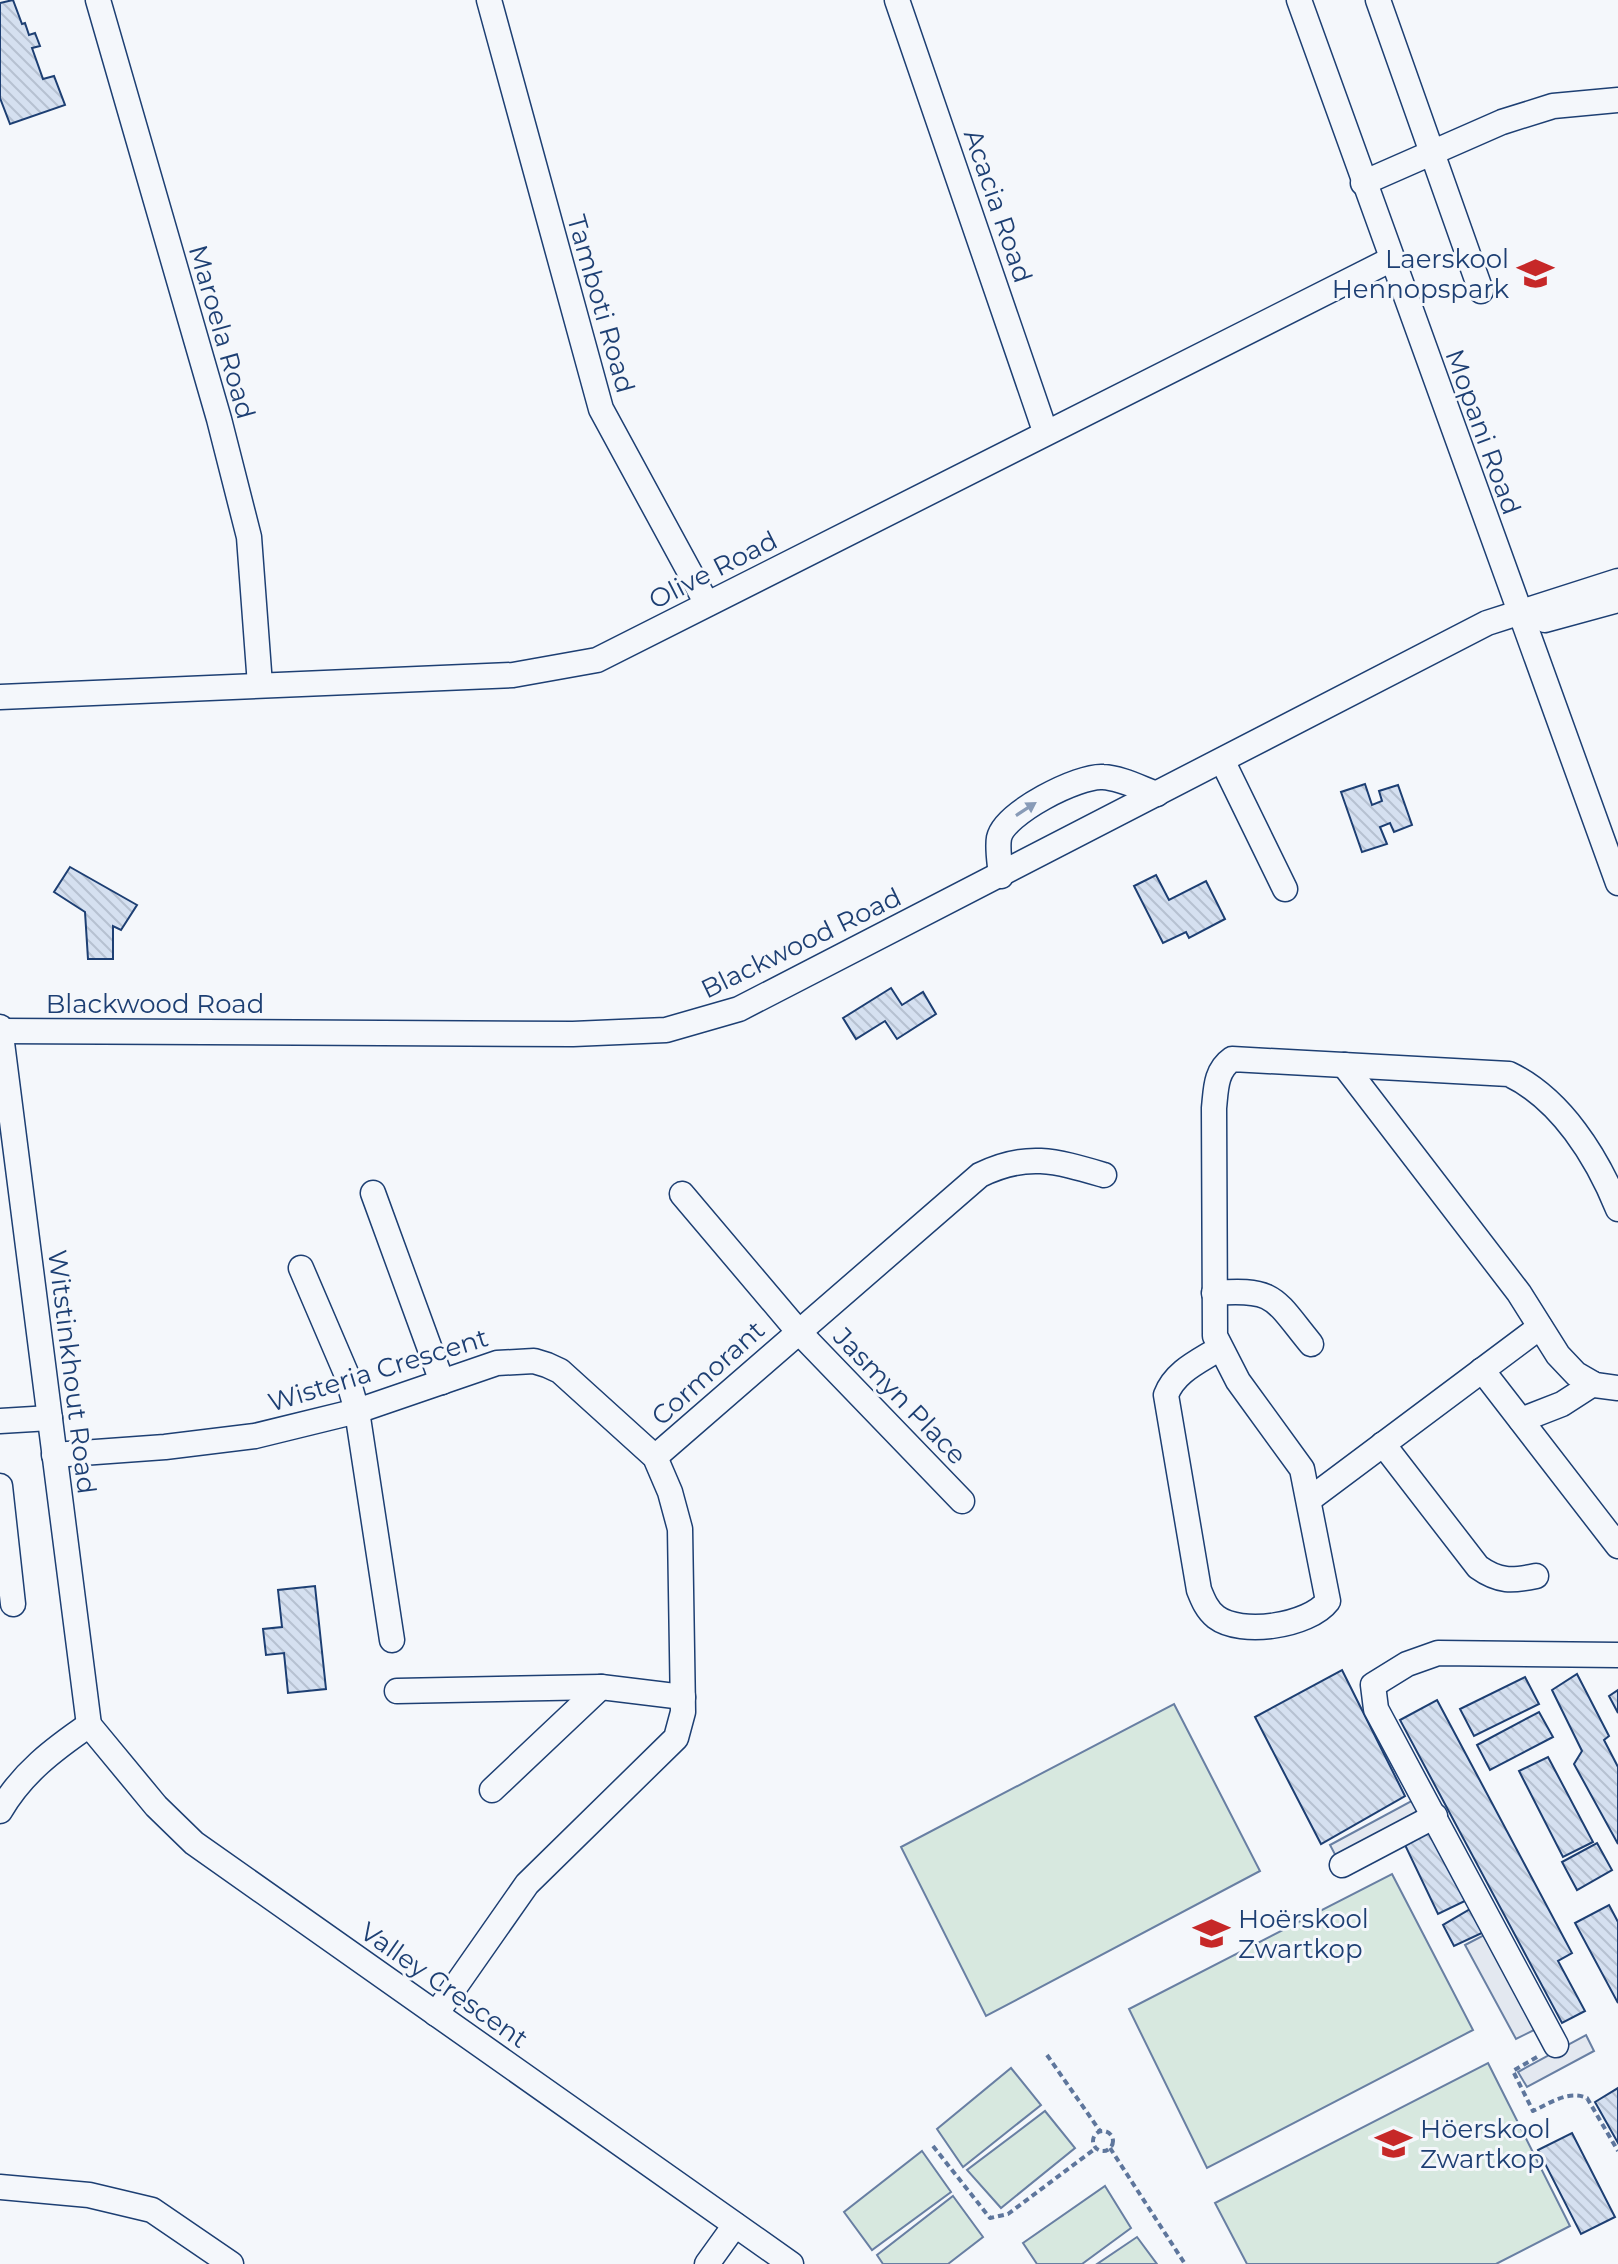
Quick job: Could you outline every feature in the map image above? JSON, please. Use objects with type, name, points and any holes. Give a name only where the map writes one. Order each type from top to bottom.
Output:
[{"type":"street","name":"Maroela Road","points":[[98,0],[219,419],[249,537],[260,685]]},
{"type":"street","name":"Tamboti Road","points":[[489,0],[601,409],[707,604]]},
{"type":"street","name":"Acacia Road","points":[[897,0],[1045,431]]},
{"type":"street","name":"Mopani Road","points":[[1299,0],[1390,260],[1616,870]]},
{"type":"street","points":[[1378,0],[1481,291]]},
{"type":"street","points":[[1363,183],[1502,122],[1553,106],[1618,100]]},
{"type":"street","name":"Olive Road","points":[[0,697],[513,675],[597,660],[1045,431],[1390,260]]},
{"type":"street","name":"Blackwood Road","points":[[0,1029],[573,1034],[666,1030],[739,1009],[1465,637],[1483,637],[1522,618],[1618,581]]},
{"type":"street","name":"Blackwood Road","points":[[1522,618],[1618,600]]},
{"type":"street","points":[[1223,762],[1285,889]]},
{"type":"street","points":[[1001,876],[999,837],[1004,829],[1040,800],[1072,784],[1103,777],[1157,794]]},
{"type":"street","name":"Witstinkhout Road","points":[[0,1029],[89,1725]]},
{"type":"street","points":[[1220,1348],[1182,1372],[1170,1384],[1166,1395],[1199,1590],[1216,1617],[1228,1623],[1280,1626],[1302,1622],[1320,1612],[1328,1601],[1302,1469],[1238,1381],[1215,1336],[1214,1108],[1217,1079],[1224,1065],[1232,1059],[1509,1074],[1532,1085],[1572,1128],[1608,1184],[1618,1209]]},
{"type":"street","points":[[1344,1065],[1519,1293],[1558,1355],[1576,1374],[1593,1384],[1618,1388]]},
{"type":"street","name":"Cormorant","points":[[655,1457],[980,1175],[1013,1161],[1039,1160],[1104,1175]]},
{"type":"street","points":[[373,1193],[442,1382]]},
{"type":"street","name":"Jasmyn Place","points":[[682,1194],[798,1331],[962,1501]]},
{"type":"street","points":[[301,1268],[346,1373],[357,1411],[392,1640]]},
{"type":"street","points":[[1214,1293],[1246,1291],[1273,1298],[1311,1344]]},
{"type":"street","points":[[1310,1499],[1540,1327]]},
{"type":"street","name":"Wisteria Crescent","points":[[54,1455],[165,1447],[255,1436],[357,1411],[507,1360],[547,1365],[560,1371],[655,1457],[680,1529],[683,1712],[676,1738],[527,1884],[436,2014]]},
{"type":"street","points":[[1482,1370],[1618,1546]]},
{"type":"street","points":[[1521,1420],[1562,1404],[1593,1384]]},
{"type":"street","points":[[0,1421],[50,1418]]},
{"type":"street","points":[[1383,1444],[1478,1567],[1493,1578],[1510,1581],[1536,1576]]},
{"type":"street","points":[[0,1486],[13,1604]]},
{"type":"street","points":[[1556,2045],[1376,1709],[1373,1685],[1381,1677],[1438,1653],[1618,1655]]},
{"type":"street","points":[[397,1691],[601,1687],[683,1697]]},
{"type":"street","points":[[492,1790],[601,1687]]},
{"type":"street","points":[[0,1811],[30,1771],[89,1725]]},
{"type":"street","name":"Valley Crescent","points":[[89,1725],[156,1806],[194,1843],[791,2264]]},
{"type":"street","points":[[1342,1865],[1435,1816]]},
{"type":"street","points":[[0,2187],[89,2195],[152,2210],[231,2264]]},
{"type":"street","points":[[707,2264],[735,2225]]},
{"type":"path","points":[[1556,2045],[1513,2071],[1533,2111],[1564,2096],[1578,2094],[1587,2098],[1618,2151]]},
{"type":"path","points":[[1047,2055],[1100,2131],[1112,2138],[1110,2148],[1185,2264]]},
{"type":"path","points":[[1096,2148],[1093,2139],[1100,2131]]},
{"type":"path","points":[[933,2146],[990,2218],[1008,2214],[1096,2148],[1110,2148]]},
{"type":"shaded area","points":[[1174,1704],[1260,1871],[986,2016],[901,1847]]},
{"type":"shaded area","points":[[1417,1798],[1426,1814],[1339,1862],[1330,1845]]},
{"type":"shaded area","points":[[1392,1874],[1473,2030],[1207,2168],[1129,2009]]},
{"type":"shaded area","points":[[1486,1934],[1538,2028],[1516,2039],[1465,1945]]},
{"type":"shaded area","points":[[1586,2035],[1594,2051],[1527,2087],[1518,2072]]},
{"type":"shaded area","points":[[1488,2063],[1570,2226],[1496,2264],[1247,2264],[1215,2203]]},
{"type":"shaded area","points":[[1011,2068],[1041,2105],[963,2167],[937,2129]]},
{"type":"shaded area","points":[[1045,2111],[1075,2148],[1001,2208],[967,2170]]},
{"type":"shaded area","points":[[922,2151],[951,2192],[872,2250],[844,2212]]},
{"type":"shaded area","points":[[1105,2186],[1131,2228],[1082,2264],[1037,2264],[1023,2243]]},
{"type":"shaded area","points":[[953,2196],[983,2237],[948,2264],[883,2264],[877,2255]]},
{"type":"shaded area","points":[[1137,2237],[1157,2264],[1097,2264]]},
{"type":"building","points":[[13,0],[22,24],[25,23],[29,35],[35,33],[40,46],[32,48],[43,79],[54,76],[65,105],[10,124],[0,98],[0,3]]},
{"type":"building","points":[[1365,784],[1372,805],[1382,801],[1379,791],[1398,785],[1412,825],[1394,832],[1390,823],[1380,827],[1387,844],[1362,852],[1341,792]]},
{"type":"building","points":[[70,867],[137,905],[121,930],[113,926],[113,959],[88,959],[85,912],[54,892]]},
{"type":"building","points":[[1156,875],[1169,900],[1206,881],[1225,919],[1189,938],[1186,932],[1163,943],[1134,886]]},
{"type":"building","points":[[891,988],[902,1005],[923,992],[936,1014],[897,1039],[885,1021],[856,1039],[843,1018]]},
{"type":"building","points":[[315,1586],[326,1689],[288,1693],[284,1653],[266,1655],[263,1629],[282,1627],[278,1590]]},
{"type":"building","points":[[1342,1670],[1405,1796],[1321,1844],[1255,1717]]},
{"type":"building","points":[[1577,1674],[1609,1736],[1604,1740],[1618,1767],[1618,1844],[1574,1764],[1582,1751],[1552,1690]]},
{"type":"building","points":[[1525,1677],[1539,1704],[1474,1736],[1460,1709]]},
{"type":"building","points":[[1618,1690],[1618,1713],[1609,1696]]},
{"type":"building","points":[[1437,1700],[1572,1953],[1558,1961],[1585,2011],[1562,2023],[1400,1720]]},
{"type":"building","points":[[1539,1712],[1553,1737],[1490,1770],[1477,1745]]},
{"type":"building","points":[[1548,1757],[1593,1842],[1563,1857],[1519,1771]]},
{"type":"building","points":[[1433,1829],[1469,1899],[1438,1914],[1405,1845]]},
{"type":"building","points":[[1597,1843],[1612,1870],[1577,1890],[1562,1862]]},
{"type":"building","points":[[1609,1905],[1618,1922],[1618,2003],[1575,1923]]},
{"type":"building","points":[[1472,1908],[1484,1932],[1454,1946],[1443,1925]]},
{"type":"building","points":[[1618,2088],[1618,2143],[1595,2102]]},
{"type":"building","points":[[1572,2133],[1615,2217],[1581,2234],[1538,2150]]},
{"type":"place","name":"Laerskool Hennopspark","points":[[1535,274]]},
{"type":"place","name":"Hoërskool Zwartkop","points":[[1212,1934]]},
{"type":"place","name":"Höerskool Zwartkop","points":[[1394,2144]]}]
